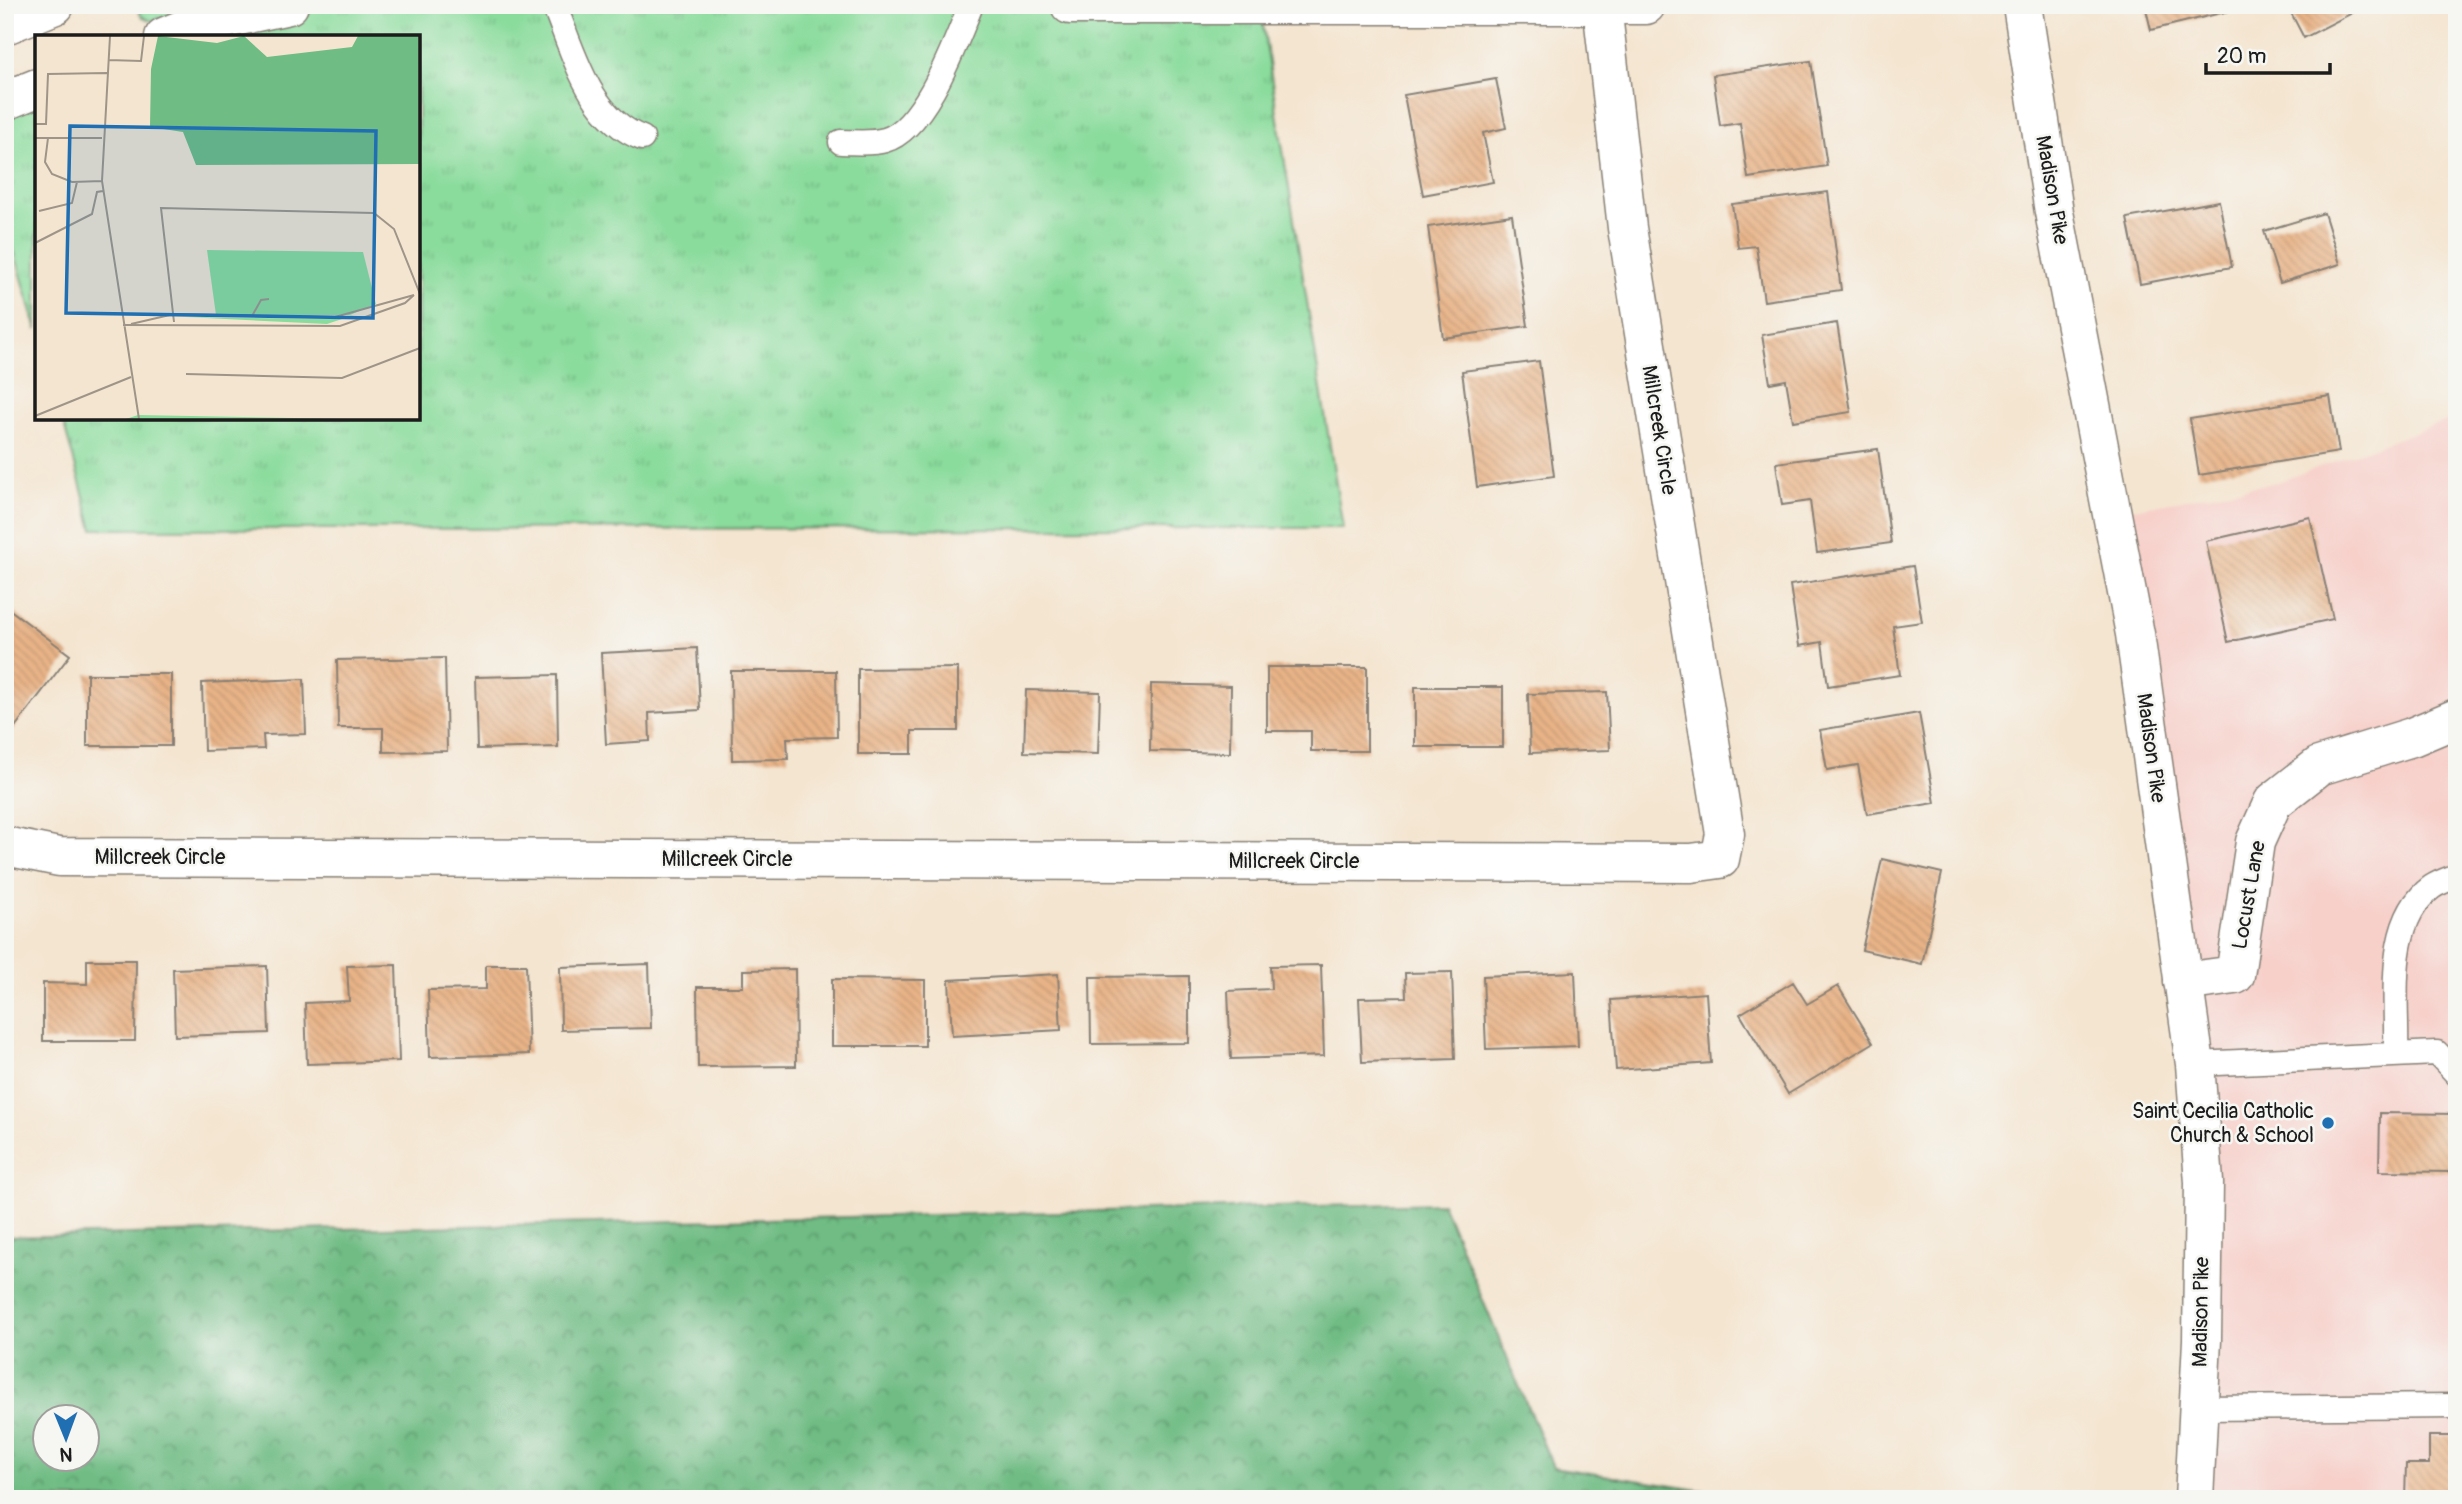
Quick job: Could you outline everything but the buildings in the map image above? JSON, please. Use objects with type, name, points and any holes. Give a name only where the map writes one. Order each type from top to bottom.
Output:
[{"type":"street","points":[[5,25],[55,5]]},
{"type":"street","points":[[169,35],[188,27],[289,5]]},
{"type":"street","points":[[1070,5],[1646,5]]},
{"type":"street","name":"Madison Pike","points":[[2022,5],[2054,212],[2135,634],[2194,1065],[2204,1182],[2194,1499]]},
{"type":"street","name":"Millcreek Circle","points":[[5,846],[73,857],[1692,863],[1720,859],[1725,834],[1627,228],[1602,6]]},
{"type":"street","points":[[5,101],[35,89]]},
{"type":"street","name":"Locust Lane","points":[[2183,982],[2235,975],[2255,842],[2273,802],[2319,766],[2412,737],[2457,718]]},
{"type":"lane","points":[[554,5],[587,86],[616,124],[642,138]]},
{"type":"lane","points":[[841,142],[884,141],[901,133],[947,62],[971,5]]},
{"type":"lane","points":[[2396,1054],[2399,946],[2409,913],[2432,887],[2457,876]]},
{"type":"lane","points":[[2194,1065],[2437,1053],[2457,1074]]},
{"type":"lane","points":[[2198,1408],[2457,1406]]},
{"type":"shaded area","name":"Saint Cecilia Catholic Church & School","points":[[2457,417],[2457,1499],[2194,1499],[2204,1182],[2112,513],[2278,482]]},
{"type":"green space","points":[[137,5],[219,5],[151,21],[141,16]]},
{"type":"green space","points":[[289,5],[1260,6],[1343,528],[93,529],[63,420],[420,420],[420,35],[172,35]]},
{"type":"green space","points":[[35,89],[35,323],[5,219],[5,101]]},
{"type":"green space","points":[[1442,1203],[1553,1467],[1756,1499],[5,1499],[5,1237]]},
{"type":"place","name":"Saint Cecilia Catholic Church & School","points":[[2328,1123]]}]
